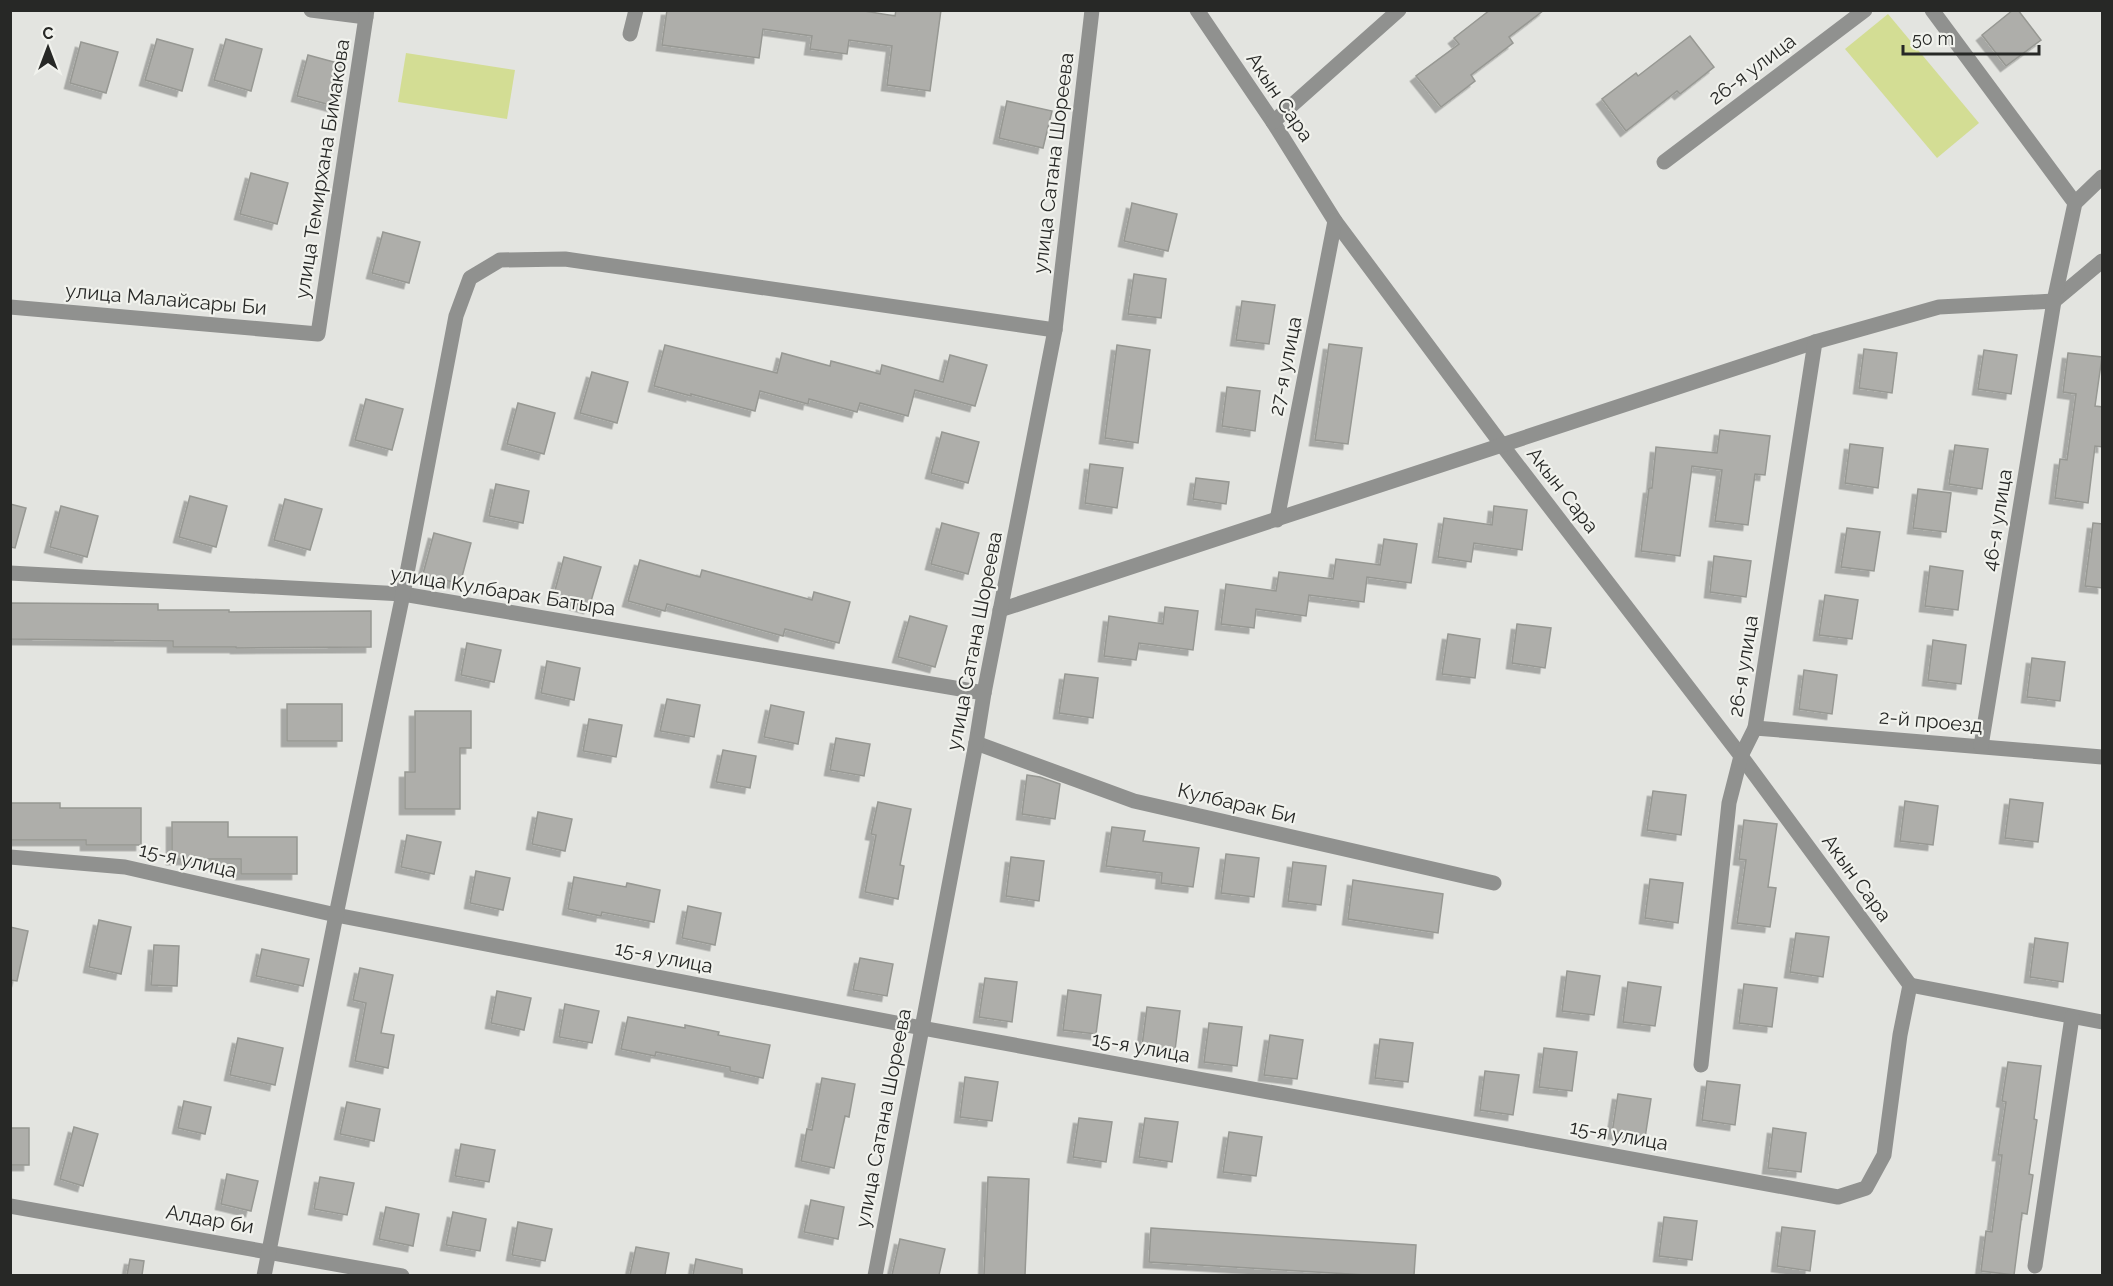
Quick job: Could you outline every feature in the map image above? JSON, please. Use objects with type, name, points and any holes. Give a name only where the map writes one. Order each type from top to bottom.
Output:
[{"type":"street","points":[[311,10],[367,14]]},
{"type":"street","points":[[630,34],[636,10]]},
{"type":"street","name":"улица Сатана Шореева","points":[[875,1275],[984,693],[1055,330],[1092,10]]},
{"type":"street","name":"Акын Сара","points":[[1197,10],[1335,221],[1502,445],[1741,756],[1910,986]]},
{"type":"street","points":[[1273,123],[1399,10]]},
{"type":"street","name":"26-я улица","points":[[1664,162],[1865,10]]},
{"type":"street","points":[[1932,10],[2075,204],[2103,177]]},
{"type":"street","name":"улица Темирхана Бимакова","points":[[318,333],[367,14]]},
{"type":"street","name":"46-я улица","points":[[1981,746],[2054,301],[2075,204]]},
{"type":"street","name":"27-я улица","points":[[1277,520],[1335,221]]},
{"type":"street","points":[[264,1275],[336,915],[404,594],[456,316],[470,278],[500,260],[565,259],[1055,330]]},
{"type":"street","points":[[1000,610],[1815,342],[1939,307],[2054,301],[2103,261]]},
{"type":"street","name":"улица Малайcары Би","points":[[10,307],[318,333]]},
{"type":"street","name":"26-я улица","points":[[1701,1065],[1729,803],[1741,756],[1755,728],[1815,342]]},
{"type":"street","name":"улица Кулбарак Батыра","points":[[10,573],[404,594],[984,693]]},
{"type":"street","name":"2-й проезд","points":[[1755,728],[2103,757]]},
{"type":"street","name":"Кулбарак Би","points":[[976,743],[1134,801],[1494,883]]},
{"type":"street","name":"15-я улица","points":[[10,857],[125,867],[336,915],[922,1028],[1838,1197],[1866,1188],[1884,1155],[1900,1035],[1910,986]]},
{"type":"street","points":[[1910,986],[2103,1022]]},
{"type":"street","points":[[2035,1266],[2072,1017]]},
{"type":"street","name":"Алдар би","points":[[10,1206],[402,1275]]},
{"type":"green space","points":[[1888,14],[1979,123],[1937,158],[1845,49]]},
{"type":"green space","points":[[406,53],[515,70],[507,119],[398,102]]},
{"type":"building","points":[[667,10],[858,10],[895,16],[896,10],[941,10],[930,91],[887,85],[892,46],[849,40],[847,54],[810,49],[812,36],[763,29],[759,58],[662,45]]},
{"type":"building","points":[[1490,10],[1544,10],[1509,37],[1513,43],[1471,75],[1475,81],[1441,107],[1416,76],[1459,44],[1454,38]]},
{"type":"building","points":[[2013,10],[2018,10],[2041,40],[2006,66],[1982,35]]},
{"type":"building","points":[[1690,36],[1714,67],[1680,94],[1677,91],[1626,131],[1602,99],[1636,73],[1638,76]]},
{"type":"building","points":[[157,39],[193,49],[182,91],[145,80]]},
{"type":"building","points":[[226,39],[262,49],[251,91],[214,80]]},
{"type":"building","points":[[81,42],[118,52],[106,93],[70,83]]},
{"type":"building","points":[[308,55],[345,65],[334,106],[297,96]]},
{"type":"building","points":[[1007,101],[1052,111],[1043,148],[999,138]]},
{"type":"building","points":[[251,173],[288,183],[277,224],[240,214]]},
{"type":"building","points":[[1132,203],[1177,214],[1168,251],[1124,241]]},
{"type":"building","points":[[383,232],[420,242],[409,283],[372,273]]},
{"type":"building","points":[[1134,274],[1166,279],[1161,318],[1128,314]]},
{"type":"building","points":[[1242,301],[1275,305],[1269,344],[1236,340]]},
{"type":"building","points":[[1329,344],[1362,348],[1348,444],[1315,440]]},
{"type":"building","points":[[665,345],[777,373],[782,353],[830,366],[831,361],[880,374],[882,365],[943,382],[950,355],[987,365],[975,406],[915,390],[908,416],[860,403],[857,412],[809,399],[808,404],[760,391],[755,411],[654,386]]},
{"type":"building","points":[[1117,345],[1150,350],[1138,443],[1105,438]]},
{"type":"building","points":[[1864,349],[1897,353],[1892,393],[1859,388]]},
{"type":"building","points":[[1984,350],[2017,355],[2011,394],[1978,389]]},
{"type":"building","points":[[2068,353],[2102,357],[2095,406],[2103,407],[2103,447],[2095,446],[2088,503],[2055,498],[2060,459],[2067,460],[2076,394],[2063,392]]},
{"type":"building","points":[[592,372],[628,382],[617,423],[580,413]]},
{"type":"building","points":[[1227,387],[1260,391],[1255,431],[1222,426]]},
{"type":"building","points":[[366,399],[403,409],[392,450],[355,440]]},
{"type":"building","points":[[518,403],[555,413],[544,454],[507,444]]},
{"type":"building","points":[[1720,430],[1770,436],[1765,475],[1755,474],[1748,525],[1715,521],[1722,470],[1692,466],[1680,556],[1641,551],[1649,488],[1652,488],[1656,447],[1717,453]]},
{"type":"building","points":[[942,432],[979,442],[968,483],[931,473]]},
{"type":"building","points":[[1850,444],[1883,448],[1878,488],[1845,483]]},
{"type":"building","points":[[1955,445],[1988,449],[1982,489],[1949,484]]},
{"type":"building","points":[[1090,464],[1123,468],[1117,508],[1085,503]]},
{"type":"building","points":[[1196,478],[1229,482],[1226,504],[1193,499]]},
{"type":"building","points":[[496,484],[529,491],[523,523],[489,516]]},
{"type":"building","points":[[1918,489],[1951,493],[1946,532],[1913,528]]},
{"type":"building","points":[[190,496],[227,506],[216,547],[179,537]]},
{"type":"building","points":[[285,499],[322,509],[310,550],[274,540]]},
{"type":"building","points":[[10,504],[26,508],[15,548],[10,547]]},
{"type":"building","points":[[61,506],[98,516],[87,557],[50,547]]},
{"type":"building","points":[[1494,506],[1527,510],[1522,550],[1474,543],[1471,562],[1438,557],[1444,518],[1492,525]]},
{"type":"building","points":[[942,523],[979,533],[968,574],[931,564]]},
{"type":"building","points":[[2093,523],[2103,524],[2103,588],[2085,586]]},
{"type":"building","points":[[1847,528],[1880,532],[1874,571],[1841,567]]},
{"type":"building","points":[[434,533],[471,543],[460,584],[423,574]]},
{"type":"building","points":[[1384,539],[1417,544],[1411,583],[1367,577],[1364,602],[1309,595],[1306,616],[1256,609],[1254,628],[1221,624],[1226,584],[1276,591],[1279,572],[1333,579],[1336,559],[1380,565]]},
{"type":"building","points":[[1714,556],[1751,561],[1746,597],[1710,592]]},
{"type":"building","points":[[564,557],[601,567],[589,608],[553,598]]},
{"type":"building","points":[[640,560],[700,577],[702,570],[812,600],[814,592],[850,602],[839,643],[785,629],[783,636],[667,604],[665,611],[628,601]]},
{"type":"building","points":[[1930,566],[1963,571],[1958,610],[1925,606]]},
{"type":"building","points":[[1825,595],[1858,600],[1852,639],[1819,635]]},
{"type":"building","points":[[10,603],[158,604],[158,610],[229,610],[229,612],[371,611],[371,647],[173,647],[173,641],[10,639]]},
{"type":"building","points":[[1165,607],[1198,611],[1193,650],[1139,643],[1136,660],[1104,656],[1109,616],[1163,624]]},
{"type":"building","points":[[910,616],[947,626],[935,667],[898,657]]},
{"type":"building","points":[[1517,624],[1551,628],[1545,668],[1512,663]]},
{"type":"building","points":[[1448,634],[1480,639],[1475,678],[1442,674]]},
{"type":"building","points":[[1933,640],[1966,645],[1961,684],[1928,680]]},
{"type":"building","points":[[467,643],[501,650],[494,682],[461,675]]},
{"type":"building","points":[[2032,658],[2065,662],[2060,701],[2027,697]]},
{"type":"building","points":[[547,661],[580,668],[574,700],[541,693]]},
{"type":"building","points":[[1804,670],[1837,675],[1832,714],[1799,709]]},
{"type":"building","points":[[1065,674],[1098,678],[1093,718],[1059,713]]},
{"type":"building","points":[[667,699],[700,705],[694,737],[660,731]]},
{"type":"building","points":[[287,704],[342,704],[342,741],[287,741]]},
{"type":"building","points":[[771,705],[804,712],[798,744],[764,737]]},
{"type":"building","points":[[415,711],[471,711],[471,748],[460,748],[460,809],[405,809],[405,772],[415,772]]},
{"type":"building","points":[[589,719],[622,725],[616,757],[583,751]]},
{"type":"building","points":[[836,738],[870,744],[864,776],[830,770]]},
{"type":"building","points":[[723,750],[756,756],[750,788],[716,782]]},
{"type":"building","points":[[1027,775],[1060,784],[1055,819],[1022,814]]},
{"type":"building","points":[[1653,791],[1686,795],[1681,835],[1647,830]]},
{"type":"building","points":[[2010,799],[2043,803],[2038,842],[2005,838]]},
{"type":"building","points":[[1905,801],[1938,806],[1933,845],[1900,841]]},
{"type":"building","points":[[878,802],[911,809],[900,865],[904,866],[898,899],[865,892],[876,835],[871,834]]},
{"type":"building","points":[[10,803],[60,803],[60,808],[141,808],[141,845],[86,845],[86,840],[10,840]]},
{"type":"building","points":[[538,812],[572,819],[565,851],[532,844]]},
{"type":"building","points":[[1744,820],[1777,824],[1768,887],[1776,888],[1770,927],[1737,923],[1746,860],[1739,859]]},
{"type":"building","points":[[172,822],[228,822],[228,837],[297,837],[297,874],[241,874],[241,859],[172,859]]},
{"type":"building","points":[[1112,827],[1145,831],[1143,841],[1199,848],[1193,887],[1161,883],[1162,873],[1106,866]]},
{"type":"building","points":[[407,835],[441,842],[434,874],[401,867]]},
{"type":"building","points":[[1226,854],[1259,858],[1254,897],[1221,893]]},
{"type":"building","points":[[1011,857],[1044,861],[1039,901],[1006,896]]},
{"type":"building","points":[[1293,862],[1326,866],[1321,905],[1288,901]]},
{"type":"building","points":[[476,871],[510,878],[503,910],[470,903]]},
{"type":"building","points":[[574,877],[626,887],[627,883],[660,890],[654,922],[602,912],[601,916],[568,909]]},
{"type":"building","points":[[1650,879],[1683,883],[1678,923],[1645,918]]},
{"type":"building","points":[[1353,880],[1443,894],[1438,933],[1348,919]]},
{"type":"building","points":[[688,906],[721,913],[715,945],[682,938]]},
{"type":"building","points":[[99,920],[131,927],[121,974],[89,967]]},
{"type":"building","points":[[10,927],[28,931],[17,981],[10,980]]},
{"type":"building","points":[[1796,933],[1829,937],[1823,977],[1790,972]]},
{"type":"building","points":[[2035,938],[2068,943],[2063,982],[2030,977]]},
{"type":"building","points":[[154,945],[179,946],[177,986],[151,985]]},
{"type":"building","points":[[262,949],[309,959],[303,986],[256,976]]},
{"type":"building","points":[[860,958],[893,964],[887,996],[853,990]]},
{"type":"building","points":[[360,968],[393,975],[381,1033],[394,1035],[388,1068],[355,1061],[366,1003],[353,1000]]},
{"type":"building","points":[[1567,971],[1600,976],[1594,1015],[1562,1011]]},
{"type":"building","points":[[985,978],[1017,982],[1012,1022],[979,1017]]},
{"type":"building","points":[[1628,982],[1661,987],[1655,1026],[1623,1022]]},
{"type":"building","points":[[1744,984],[1777,988],[1772,1027],[1739,1023]]},
{"type":"building","points":[[1068,990],[1101,995],[1096,1034],[1063,1030]]},
{"type":"building","points":[[497,991],[531,998],[524,1030],[491,1023]]},
{"type":"building","points":[[565,1004],[599,1011],[592,1043],[559,1037]]},
{"type":"building","points":[[1147,1007],[1180,1011],[1175,1050],[1142,1046]]},
{"type":"building","points":[[628,1017],[685,1028],[685,1025],[719,1032],[718,1035],[770,1045],[763,1078],[730,1071],[730,1067],[656,1052],[655,1056],[621,1049]]},
{"type":"building","points":[[1209,1023],[1242,1027],[1237,1066],[1204,1062]]},
{"type":"building","points":[[1270,1035],[1303,1040],[1297,1079],[1264,1075]]},
{"type":"building","points":[[238,1038],[283,1048],[275,1085],[230,1075]]},
{"type":"building","points":[[1380,1039],[1413,1043],[1408,1082],[1375,1078]]},
{"type":"building","points":[[1544,1048],[1577,1052],[1572,1091],[1539,1087]]},
{"type":"building","points":[[2008,1062],[2041,1066],[2034,1119],[2037,1120],[2029,1174],[2033,1175],[2027,1214],[2022,1213],[2014,1275],[1981,1271],[1986,1231],[1992,1232],[2002,1155],[1998,1155],[2006,1102],[2002,1101]]},
{"type":"building","points":[[1485,1071],[1519,1075],[1513,1115],[1480,1110]]},
{"type":"building","points":[[965,1077],[998,1082],[992,1121],[960,1117]]},
{"type":"building","points":[[822,1078],[855,1084],[849,1117],[845,1116],[834,1168],[801,1161],[807,1129],[812,1130]]},
{"type":"building","points":[[1707,1081],[1740,1085],[1735,1125],[1702,1120]]},
{"type":"building","points":[[1618,1094],[1651,1099],[1645,1138],[1612,1133]]},
{"type":"building","points":[[184,1101],[211,1107],[205,1134],[178,1128]]},
{"type":"building","points":[[347,1102],[380,1109],[374,1141],[340,1134]]},
{"type":"building","points":[[1079,1118],[1112,1122],[1106,1162],[1073,1157]]},
{"type":"building","points":[[1145,1118],[1178,1122],[1172,1162],[1139,1157]]},
{"type":"building","points":[[74,1127],[98,1134],[83,1186],[60,1179]]},
{"type":"building","points":[[10,1128],[29,1128],[29,1165],[10,1165]]},
{"type":"building","points":[[1773,1128],[1806,1133],[1801,1172],[1768,1168]]},
{"type":"building","points":[[1229,1132],[1262,1137],[1256,1176],[1223,1172]]},
{"type":"building","points":[[461,1144],[495,1150],[489,1182],[455,1176]]},
{"type":"building","points":[[227,1174],[258,1181],[251,1211],[221,1204]]},
{"type":"building","points":[[320,1177],[354,1183],[347,1215],[314,1209]]},
{"type":"building","points":[[988,1177],[1029,1179],[1025,1275],[984,1275]]},
{"type":"building","points":[[811,1200],[844,1207],[838,1239],[804,1232]]},
{"type":"building","points":[[386,1207],[419,1214],[413,1246],[379,1239]]},
{"type":"building","points":[[453,1212],[486,1219],[480,1251],[446,1245]]},
{"type":"building","points":[[1664,1217],[1697,1221],[1692,1260],[1659,1256]]},
{"type":"building","points":[[518,1222],[552,1229],[545,1261],[512,1255]]},
{"type":"building","points":[[1782,1227],[1815,1231],[1810,1271],[1777,1266]]},
{"type":"building","points":[[1151,1228],[1416,1245],[1414,1275],[1366,1275],[1149,1262]]},
{"type":"building","points":[[900,1239],[945,1249],[939,1275],[892,1275]]},
{"type":"building","points":[[636,1247],[669,1253],[665,1275],[630,1275]]},
{"type":"building","points":[[130,1259],[144,1261],[142,1275],[127,1275]]},
{"type":"building","points":[[696,1259],[742,1269],[742,1275],[693,1275]]}]
